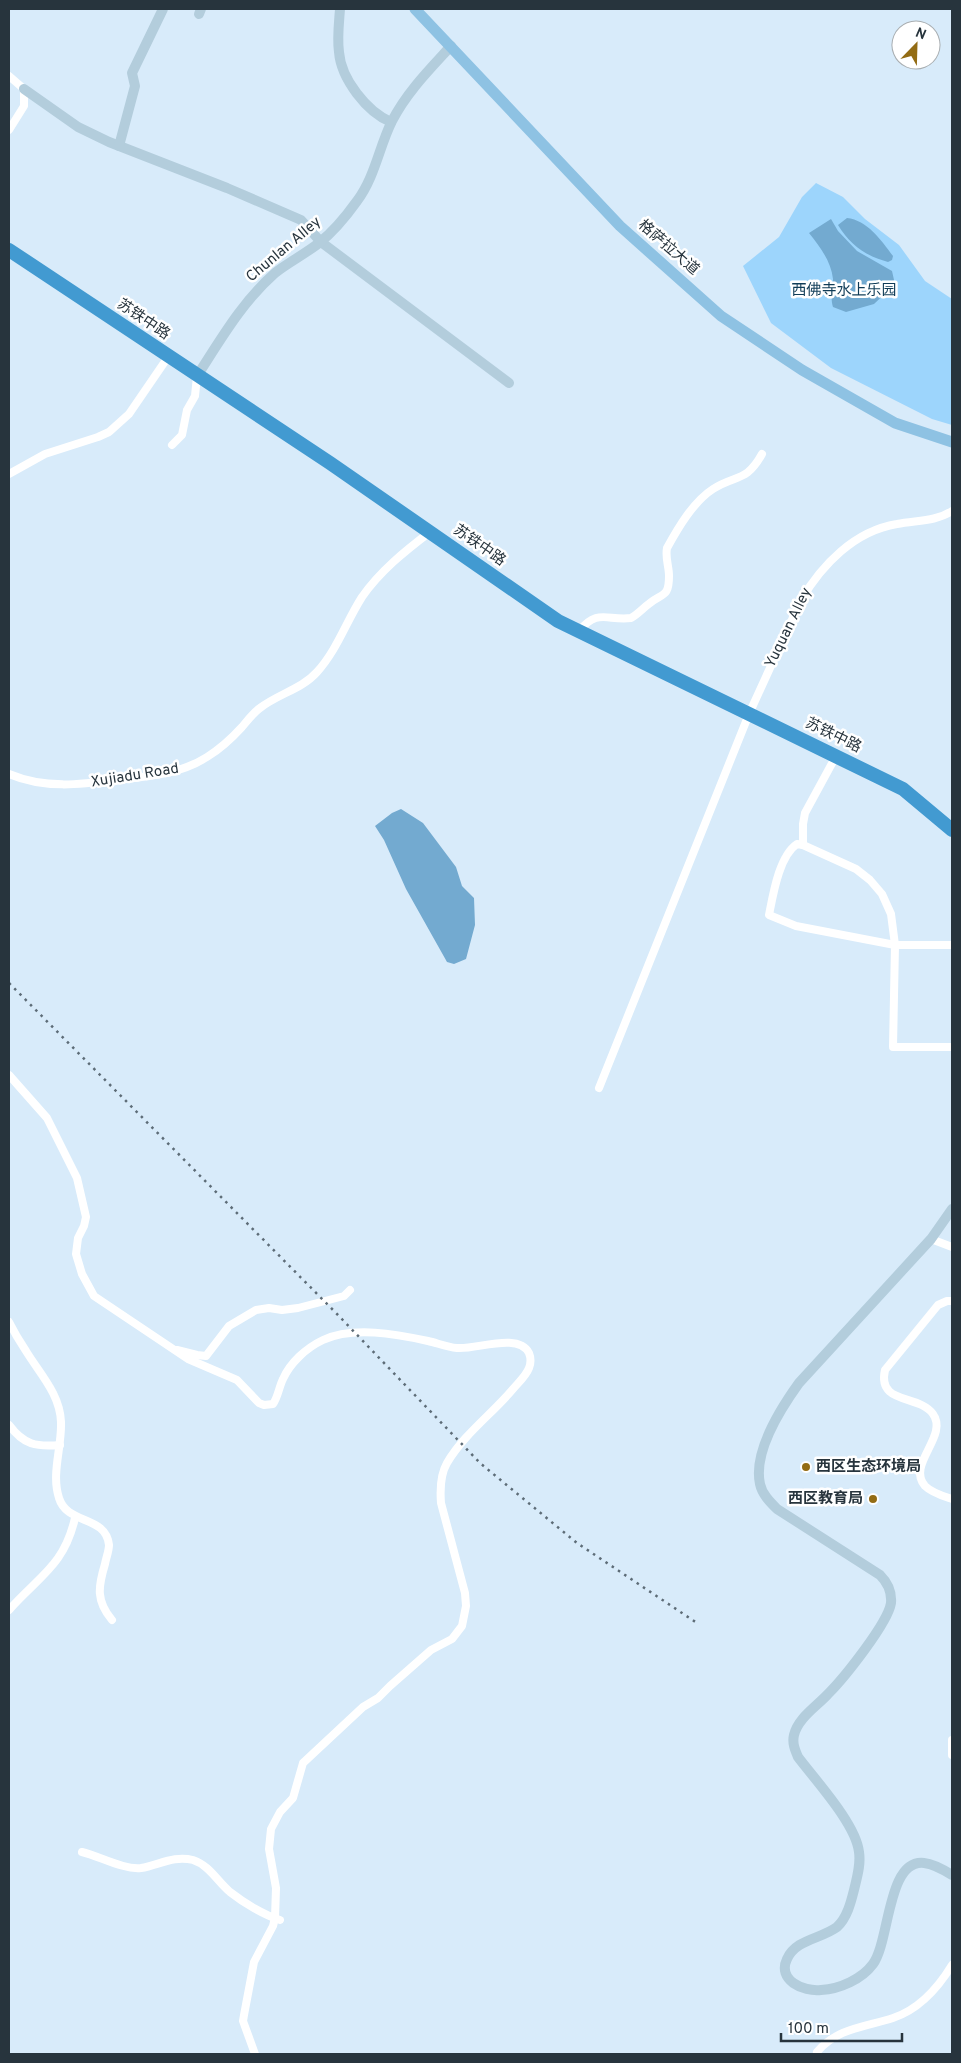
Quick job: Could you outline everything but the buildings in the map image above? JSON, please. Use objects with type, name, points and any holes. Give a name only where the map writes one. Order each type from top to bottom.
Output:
[{"type":"highway","name":"苏铁中路","points":[[9,250],[330,463],[558,621],[903,789],[952,830]]},
{"type":"main road","name":"格萨拉大道","points":[[415,9],[620,226],[722,316],[802,370],[895,423],[952,442]]},
{"type":"street","points":[[119,146],[135,86],[132,73],[163,9]]},
{"type":"street","points":[[340,9],[338,54],[350,87],[379,117],[391,122]]},
{"type":"street","name":"Chunlan Alley","points":[[197,376],[235,316],[254,293],[277,272],[321,242],[358,200],[371,176],[391,122],[418,81],[450,46]]},
{"type":"street","points":[[9,76],[24,89],[78,127],[119,146],[227,188],[302,220],[321,242],[509,383]]},
{"type":"street","points":[[9,130],[24,106],[24,89]]},
{"type":"street","points":[[9,474],[45,454],[98,438],[109,432],[129,414],[168,357]]},
{"type":"street","points":[[172,445],[182,435],[187,410],[195,396],[197,376]]},
{"type":"street","points":[[579,631],[590,619],[598,617],[631,618],[650,603],[661,598],[668,588],[667,548],[694,507],[712,489],[752,471],[762,454]]},
{"type":"street","name":"Yuquan Alley","points":[[600,1088],[748,714],[800,600],[810,584],[827,565],[853,542],[869,532],[885,526],[943,517],[952,511]]},
{"type":"street","name":"Xujiadu Road","points":[[9,774],[39,783],[78,785],[156,775],[194,765],[234,736],[258,709],[302,684],[315,674],[331,654],[362,597],[394,561],[430,532]]},
{"type":"street","points":[[803,844],[805,813],[836,756]]},
{"type":"street","points":[[952,945],[895,945],[796,926],[769,915],[774,890],[787,854],[797,844],[803,844],[856,869],[870,880],[882,894],[891,914],[895,945],[893,1047],[952,1047]]},
{"type":"street","points":[[9,1075],[47,1118],[77,1178],[86,1217],[78,1238],[76,1254],[89,1290],[100,1302],[168,1347],[202,1367],[237,1380],[254,1399],[264,1405],[273,1404],[287,1370],[304,1352],[321,1341],[341,1334],[370,1332],[430,1341],[457,1348],[510,1342],[520,1345],[528,1351],[531,1358],[525,1375],[503,1401],[468,1435],[447,1463],[442,1476],[441,1503],[465,1593],[466,1606],[462,1626],[452,1639],[431,1650],[378,1698],[363,1706],[303,1763],[293,1798],[275,1820],[269,1838],[269,1849],[276,1888],[278,1919],[254,1962],[243,2021],[255,2054]]},
{"type":"street","points":[[952,1209],[931,1239],[799,1382],[786,1400],[775,1422],[760,1461],[760,1486],[767,1499],[777,1509],[872,1569],[887,1583],[891,1593],[888,1611],[877,1633],[829,1693],[797,1726],[793,1737],[793,1747],[798,1757],[850,1827],[859,1852],[859,1867],[851,1902],[846,1914],[839,1925],[829,1932],[800,1944],[792,1951],[786,1960],[784,1970],[788,1979],[797,1986],[809,1990],[822,1990],[854,1981],[866,1973],[875,1962],[881,1949],[898,1880],[905,1870],[913,1864],[924,1863],[952,1875]]},
{"type":"street","points":[[931,1239],[952,1247]]},
{"type":"street","points":[[168,1347],[206,1356],[229,1326],[256,1310],[298,1308],[344,1296],[350,1290]]},
{"type":"street","points":[[952,1301],[938,1306],[885,1370],[883,1381],[888,1390],[925,1408],[933,1414],[936,1422],[935,1432],[920,1470],[920,1479],[930,1490],[952,1499]]},
{"type":"street","points":[[9,1322],[26,1353],[41,1371],[57,1404],[61,1421],[56,1470],[59,1499],[64,1508],[75,1518],[92,1523],[100,1528],[106,1536],[109,1545],[99,1592],[100,1602],[112,1620]]},
{"type":"street","points":[[9,1425],[22,1440],[33,1445],[60,1445]]},
{"type":"street","points":[[9,1610],[40,1580],[62,1553],[75,1518]]},
{"type":"street","points":[[952,1740],[952,1755]]},
{"type":"street","points":[[82,1852],[121,1865],[140,1868],[177,1858],[193,1860],[203,1865],[231,1893],[278,1919]]},
{"type":"street","points":[[817,2052],[836,2035],[894,2018],[911,2010],[941,1984],[952,1965]]},
{"type":"green space","name":"西佛寺水上乐园","points":[[816,183],[843,197],[865,219],[899,245],[925,281],[952,299],[952,425],[932,419],[831,368],[771,323],[743,266],[779,237],[802,197]]},
{"type":"shaded area","points":[[847,218],[861,223],[873,232],[893,256],[892,260],[888,262],[873,256],[853,244],[838,225]]},
{"type":"shaded area","points":[[831,219],[838,231],[857,251],[892,271],[894,280],[892,287],[874,304],[846,312],[833,307],[832,272],[821,249],[809,233]]},
{"type":"shaded area","points":[[401,809],[423,823],[456,867],[462,886],[474,898],[475,925],[466,959],[454,964],[447,962],[406,889],[384,840],[375,826],[392,813]]},
{"type":"railway","points":[[9,983],[337,1314],[480,1463],[577,1543],[697,1623]]},
{"type":"place","name":"西区生态环境局","points":[[806,1467]]},
{"type":"place","name":"西区教育局","points":[[873,1499]]}]
